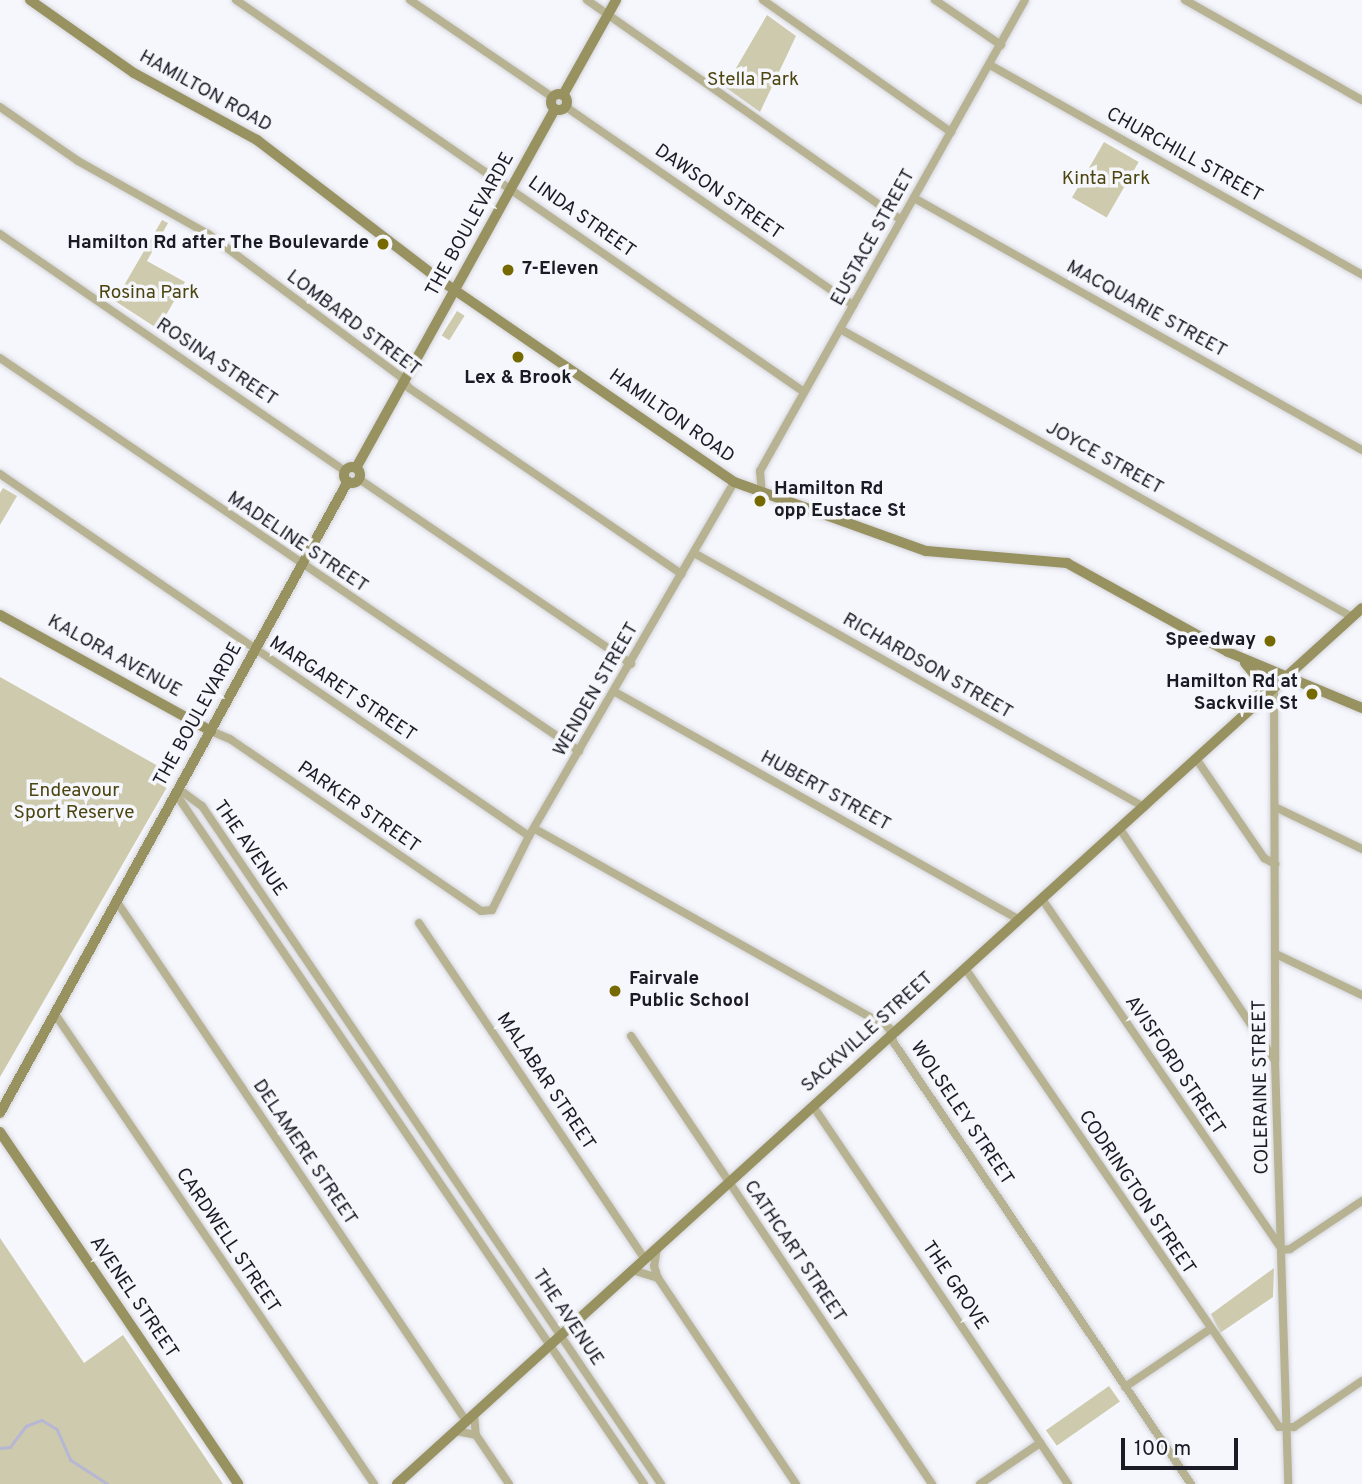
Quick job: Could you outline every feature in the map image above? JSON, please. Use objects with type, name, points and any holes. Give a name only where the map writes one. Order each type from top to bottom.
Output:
[{"type":"main road","name":"HAMILTON ROAD","points":[[30,0],[134,73],[257,140],[455,289],[736,483],[926,551],[1067,563],[1228,652],[1362,708]]},
{"type":"main road","name":"THE BOULEVARDE","points":[[0,1113],[616,0]]},
{"type":"main road","name":"SACKVILLE STREET","points":[[397,1484],[1362,608]]},
{"type":"main road","name":"KALORA AVENUE","points":[[0,615],[211,731]]},
{"type":"main road","points":[[1228,652],[1260,679],[1263,690],[1258,703]]},
{"type":"main road","name":"AVENEL STREET","points":[[0,1132],[238,1484]]},
{"type":"street","name":"LINDA STREET","points":[[236,0],[804,392]]},
{"type":"street","name":"DAWSON STREET","points":[[410,0],[853,305]]},
{"type":"street","points":[[587,0],[901,220]]},
{"type":"street","points":[[763,0],[951,132]]},
{"type":"street","points":[[935,0],[1001,45]]},
{"type":"street","name":"EUSTACE STREET","points":[[760,471],[1025,0]]},
{"type":"street","points":[[1185,0],[1362,100]]},
{"type":"street","name":"CHURCHILL STREET","points":[[990,65],[1362,275]]},
{"type":"street","name":"LOMBARD STREET","points":[[0,107],[78,161],[208,234],[404,382],[682,574]]},
{"type":"street","name":"MACQUARIE STREET","points":[[914,198],[1362,450]]},
{"type":"street","name":"ROSINA STREET","points":[[0,234],[631,664]]},
{"type":"street","name":"JOYCE STREET","points":[[841,329],[1352,617]]},
{"type":"street","name":"MADELINE STREET","points":[[0,358],[579,751]]},
{"type":"street","points":[[736,483],[760,471],[762,494]]},
{"type":"street","name":"MARGARET STREET","points":[[0,474],[255,650],[532,833]]},
{"type":"street","name":"WENDEN STREET","points":[[487,912],[736,483]]},
{"type":"street","name":"RICHARDSON STREET","points":[[694,553],[1144,807]]},
{"type":"street","name":"COLERAINE STREET","points":[[1274,689],[1275,1060],[1288,1484]]},
{"type":"street","name":"HUBERT STREET","points":[[615,692],[1019,920]]},
{"type":"street","name":"PARKER STREET","points":[[211,731],[230,738],[487,912]]},
{"type":"street","points":[[1197,760],[1264,858],[1275,864]]},
{"type":"street","name":"THE AVENUE","points":[[176,794],[202,806],[661,1484]]},
{"type":"street","name":"THE AVENUE","points":[[176,794],[644,1484]]},
{"type":"street","points":[[1275,807],[1362,849]]},
{"type":"street","points":[[1119,829],[1275,1060]]},
{"type":"street","name":"WOLSELEY STREET","points":[[532,833],[889,1028],[1191,1484]]},
{"type":"street","name":"AVISFORD STREET","points":[[1042,899],[1282,1250]]},
{"type":"street","name":"DELAMERE STREET","points":[[117,902],[470,1418],[476,1435],[509,1484]]},
{"type":"street","name":"MALABAR STREET","points":[[419,923],[645,1259]]},
{"type":"street","points":[[1276,954],[1362,995]]},
{"type":"street","name":"CODRINGTON STREET","points":[[965,968],[1209,1330],[1279,1427],[1287,1427]]},
{"type":"street","name":"CARDWELL STREET","points":[[55,1014],[374,1484]]},
{"type":"street","name":"CATHCART STREET","points":[[631,1036],[932,1484]]},
{"type":"street","name":"THE GROVE","points":[[813,1106],[1068,1484]]},
{"type":"street","points":[[1282,1250],[1290,1249],[1362,1201]]},
{"type":"street","points":[[657,1248],[654,1266],[658,1278],[796,1484]]},
{"type":"street","points":[[632,1270],[658,1278]]},
{"type":"street","points":[[1125,1387],[1209,1330]]},
{"type":"street","points":[[1287,1427],[1362,1381]]},
{"type":"street","points":[[456,1431],[476,1435]]},
{"type":"street","points":[[980,1484],[1040,1443]]},
{"type":"green space","name":"Stella Park","points":[[767,15],[796,36],[760,112],[725,87]]},
{"type":"green space","name":"Kinta Park","points":[[1104,142],[1139,162],[1107,217],[1072,197]]},
{"type":"green space","name":"Rosina Park","points":[[162,220],[168,223],[147,261],[185,282],[158,329],[115,301]]},
{"type":"green space","points":[[457,311],[465,316],[449,340],[442,336]]},
{"type":"green space","points":[[3,488],[17,496],[0,525],[0,493]]},
{"type":"green space","name":"Endeavour Sport Reserve","points":[[0,677],[174,775],[0,1077]]},
{"type":"green space","points":[[0,1238],[84,1363],[123,1335],[223,1484],[0,1484]]},
{"type":"green space","points":[[1274,1268],[1273,1297],[1220,1333],[1211,1314]]},
{"type":"green space","points":[[1109,1386],[1120,1402],[1057,1446],[1046,1430]]},
{"type":"waterway","points":[[0,1448],[10,1447],[26,1426],[42,1420],[57,1429],[71,1460],[108,1484]]},
{"type":"place","name":"Hamilton Rd after The Boulevarde","points":[[383,244]]},
{"type":"place","name":"7-Eleven","points":[[508,270]]},
{"type":"place","name":"Lex & Brook","points":[[518,357]]},
{"type":"place","name":"Hamilton Rd opp Eustace St","points":[[760,501]]},
{"type":"place","name":"Speedway","points":[[1270,641]]},
{"type":"place","name":"Hamilton Rd at Sackville St","points":[[1312,694]]},
{"type":"place","name":"Fairvale Public School","points":[[615,991]]}]
